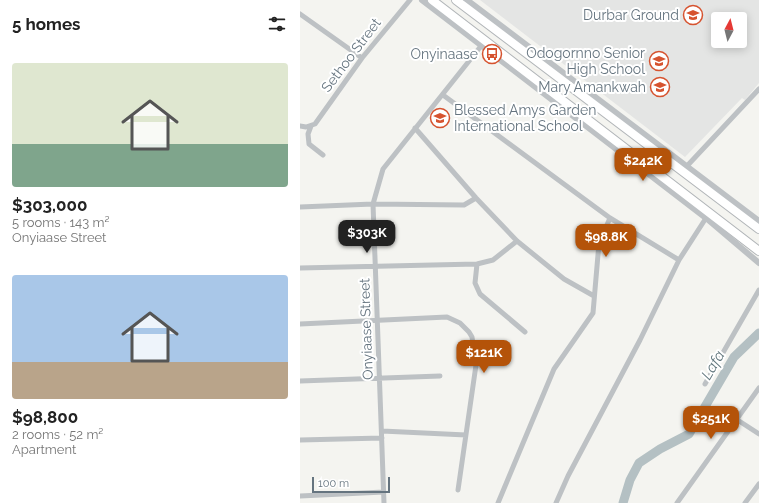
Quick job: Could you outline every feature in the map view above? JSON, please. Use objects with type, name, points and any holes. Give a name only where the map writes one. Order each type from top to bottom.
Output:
[{"type":"main road","points":[[431,0],[437,11]]},
{"type":"main road","points":[[431,0],[539,87],[759,251]]},
{"type":"main road","points":[[456,0],[518,42],[759,229]]},
{"type":"street","name":"Sethoo Street","points":[[312,126],[362,58],[410,0]]},
{"type":"street","points":[[422,0],[481,46],[539,87],[706,218],[759,263]]},
{"type":"street","points":[[467,0],[518,42],[687,166],[759,222]]},
{"type":"street","points":[[300,14],[362,58]]},
{"type":"street","name":"Onyiaase Street","points":[[384,503],[377,265],[373,204],[384,168],[481,46]]},
{"type":"street","points":[[687,166],[759,89]]},
{"type":"street","points":[[443,95],[610,218],[679,260]]},
{"type":"street","points":[[300,126],[312,126],[308,134],[309,144],[323,155]]},
{"type":"street","points":[[415,128],[476,198],[517,240],[564,279],[594,296]]},
{"type":"street","points":[[300,207],[373,204],[464,205],[476,198]]},
{"type":"street","points":[[498,503],[554,369],[593,313],[599,243],[610,218]]},
{"type":"street","points":[[556,503],[572,469],[640,340],[679,260],[706,218]]},
{"type":"street","points":[[300,268],[377,265],[477,264],[493,260],[517,240]]},
{"type":"street","points":[[477,264],[474,283],[480,294],[526,332]]},
{"type":"street","points":[[705,384],[759,290]]},
{"type":"street","points":[[300,324],[378,322],[447,317],[454,319],[466,327],[472,336],[476,365],[458,490]]},
{"type":"street","points":[[300,381],[440,376]]},
{"type":"street","points":[[677,503],[759,388]]},
{"type":"street","points":[[736,419],[759,434]]},
{"type":"street","points":[[382,431],[466,435]]},
{"type":"street","points":[[300,440],[382,438]]},
{"type":"street","points":[[745,503],[759,484]]},
{"type":"street","points":[[300,496],[384,492]]},
{"type":"shaded area","name":"Odogornno Senior High School","points":[[480,0],[759,0],[759,83],[745,100],[742,98],[685,157]]},
{"type":"waterway","name":"Lafa","points":[[623,503],[630,480],[639,463],[660,449],[689,434],[734,357],[759,333]]},
{"type":"place","name":"Durbar Ground","points":[[693,15]]},
{"type":"place","name":"Onyinaase","points":[[492,54]]},
{"type":"place","name":"Odogornno Senior High School","points":[[659,61]]},
{"type":"place","name":"Mary Amankwah","points":[[660,87]]},
{"type":"place","name":"Blessed Amys Garden International School","points":[[440,118]]}]
